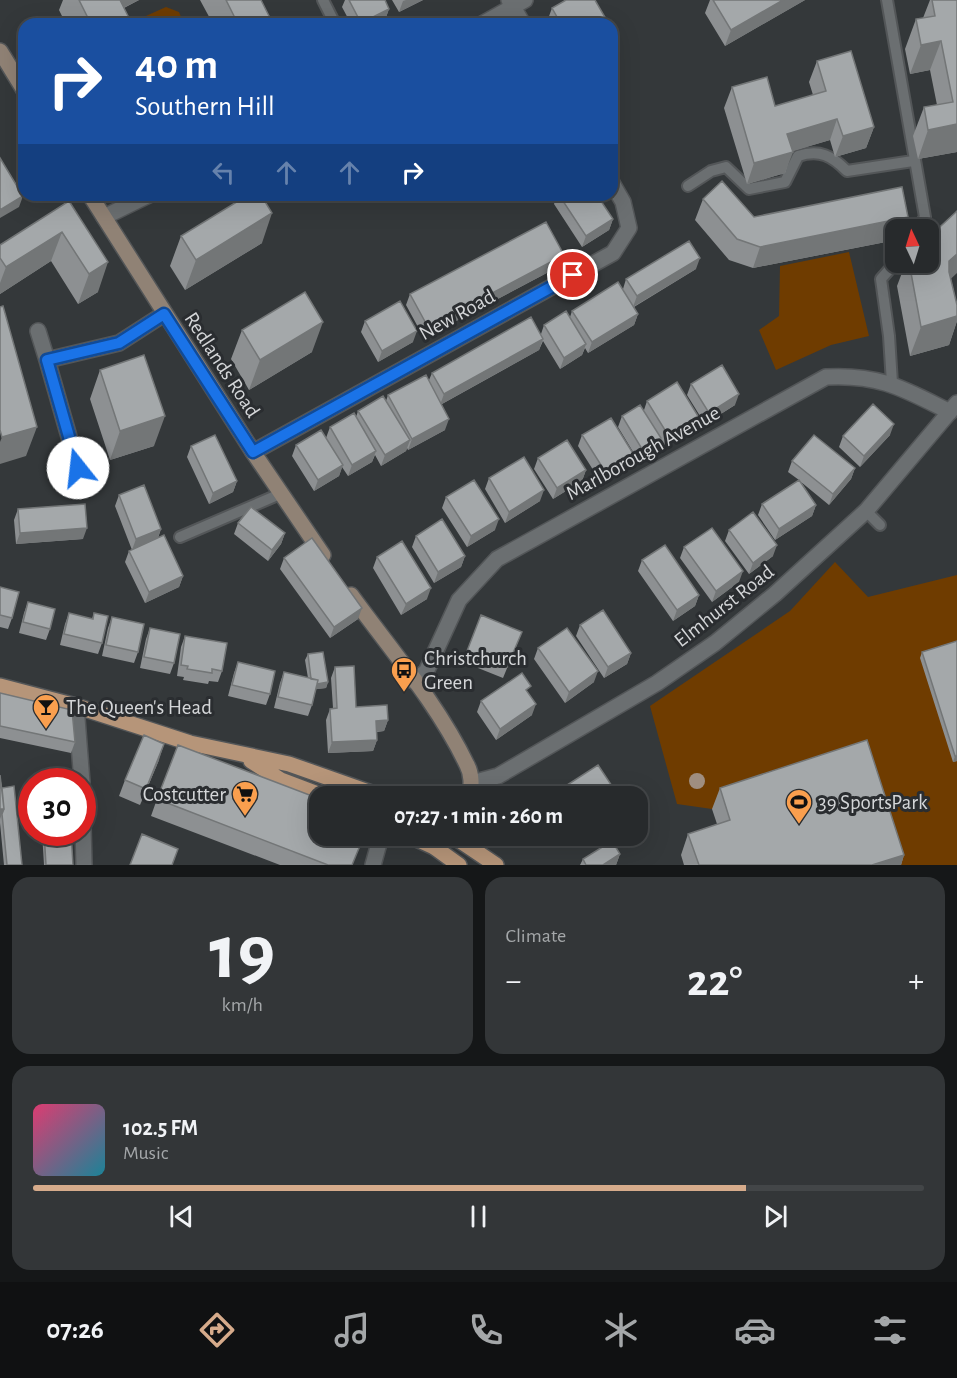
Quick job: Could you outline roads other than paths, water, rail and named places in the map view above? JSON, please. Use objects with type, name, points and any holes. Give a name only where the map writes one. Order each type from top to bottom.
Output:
[{"type":"main road","points":[[0,686],[76,706],[190,742],[244,756],[289,764],[352,786]]},
{"type":"main road","points":[[244,756],[281,780],[309,791]]},
{"type":"main road","points":[[442,846],[459,865]]},
{"type":"main road","points":[[468,846],[496,865]]},
{"type":"street","points":[[491,18],[516,2],[521,18]]},
{"type":"street","points":[[0,51],[18,80]]},
{"type":"street","name":"New Road","points":[[253,452],[614,253],[629,228],[623,202],[618,193]]},
{"type":"street","name":"Redlands Road","points":[[94,201],[280,494],[453,737],[468,766],[470,786]]},
{"type":"street","points":[[104,217],[137,201]]},
{"type":"street","points":[[47,360],[119,343],[164,314]]},
{"type":"street","points":[[38,331],[78,468]]},
{"type":"street","name":"Marlborough Avenue","points":[[413,681],[426,672],[459,600],[497,560],[826,377],[857,375],[892,383],[954,408]]},
{"type":"street","name":"Elmhurst Road","points":[[479,786],[657,683],[715,643],[776,594],[866,511],[954,408]]},
{"type":"street","points":[[76,706],[81,768]]},
{"type":"street","points":[[84,846],[84,865]]},
{"type":"street","points":[[374,865],[379,846]]},
{"type":"lane","points":[[323,0],[331,18]]},
{"type":"lane","points":[[886,0],[924,219]]},
{"type":"lane","points":[[688,186],[711,171],[726,167],[749,189],[785,182],[798,156],[812,152],[836,160],[847,171],[913,161]]},
{"type":"lane","points":[[886,273],[881,279],[889,336],[892,383]]},
{"type":"lane","points":[[180,537],[280,494]]},
{"type":"lane","points":[[866,511],[880,525]]},
{"type":"place","name":"Christchurch Green","points":[[404,693]]},
{"type":"place","name":"The Queen's Head","points":[[46,730]]},
{"type":"place","name":"Costcutter","points":[[245,817]]},
{"type":"place","name":"39 SportsPark","points":[[799,825]]}]
